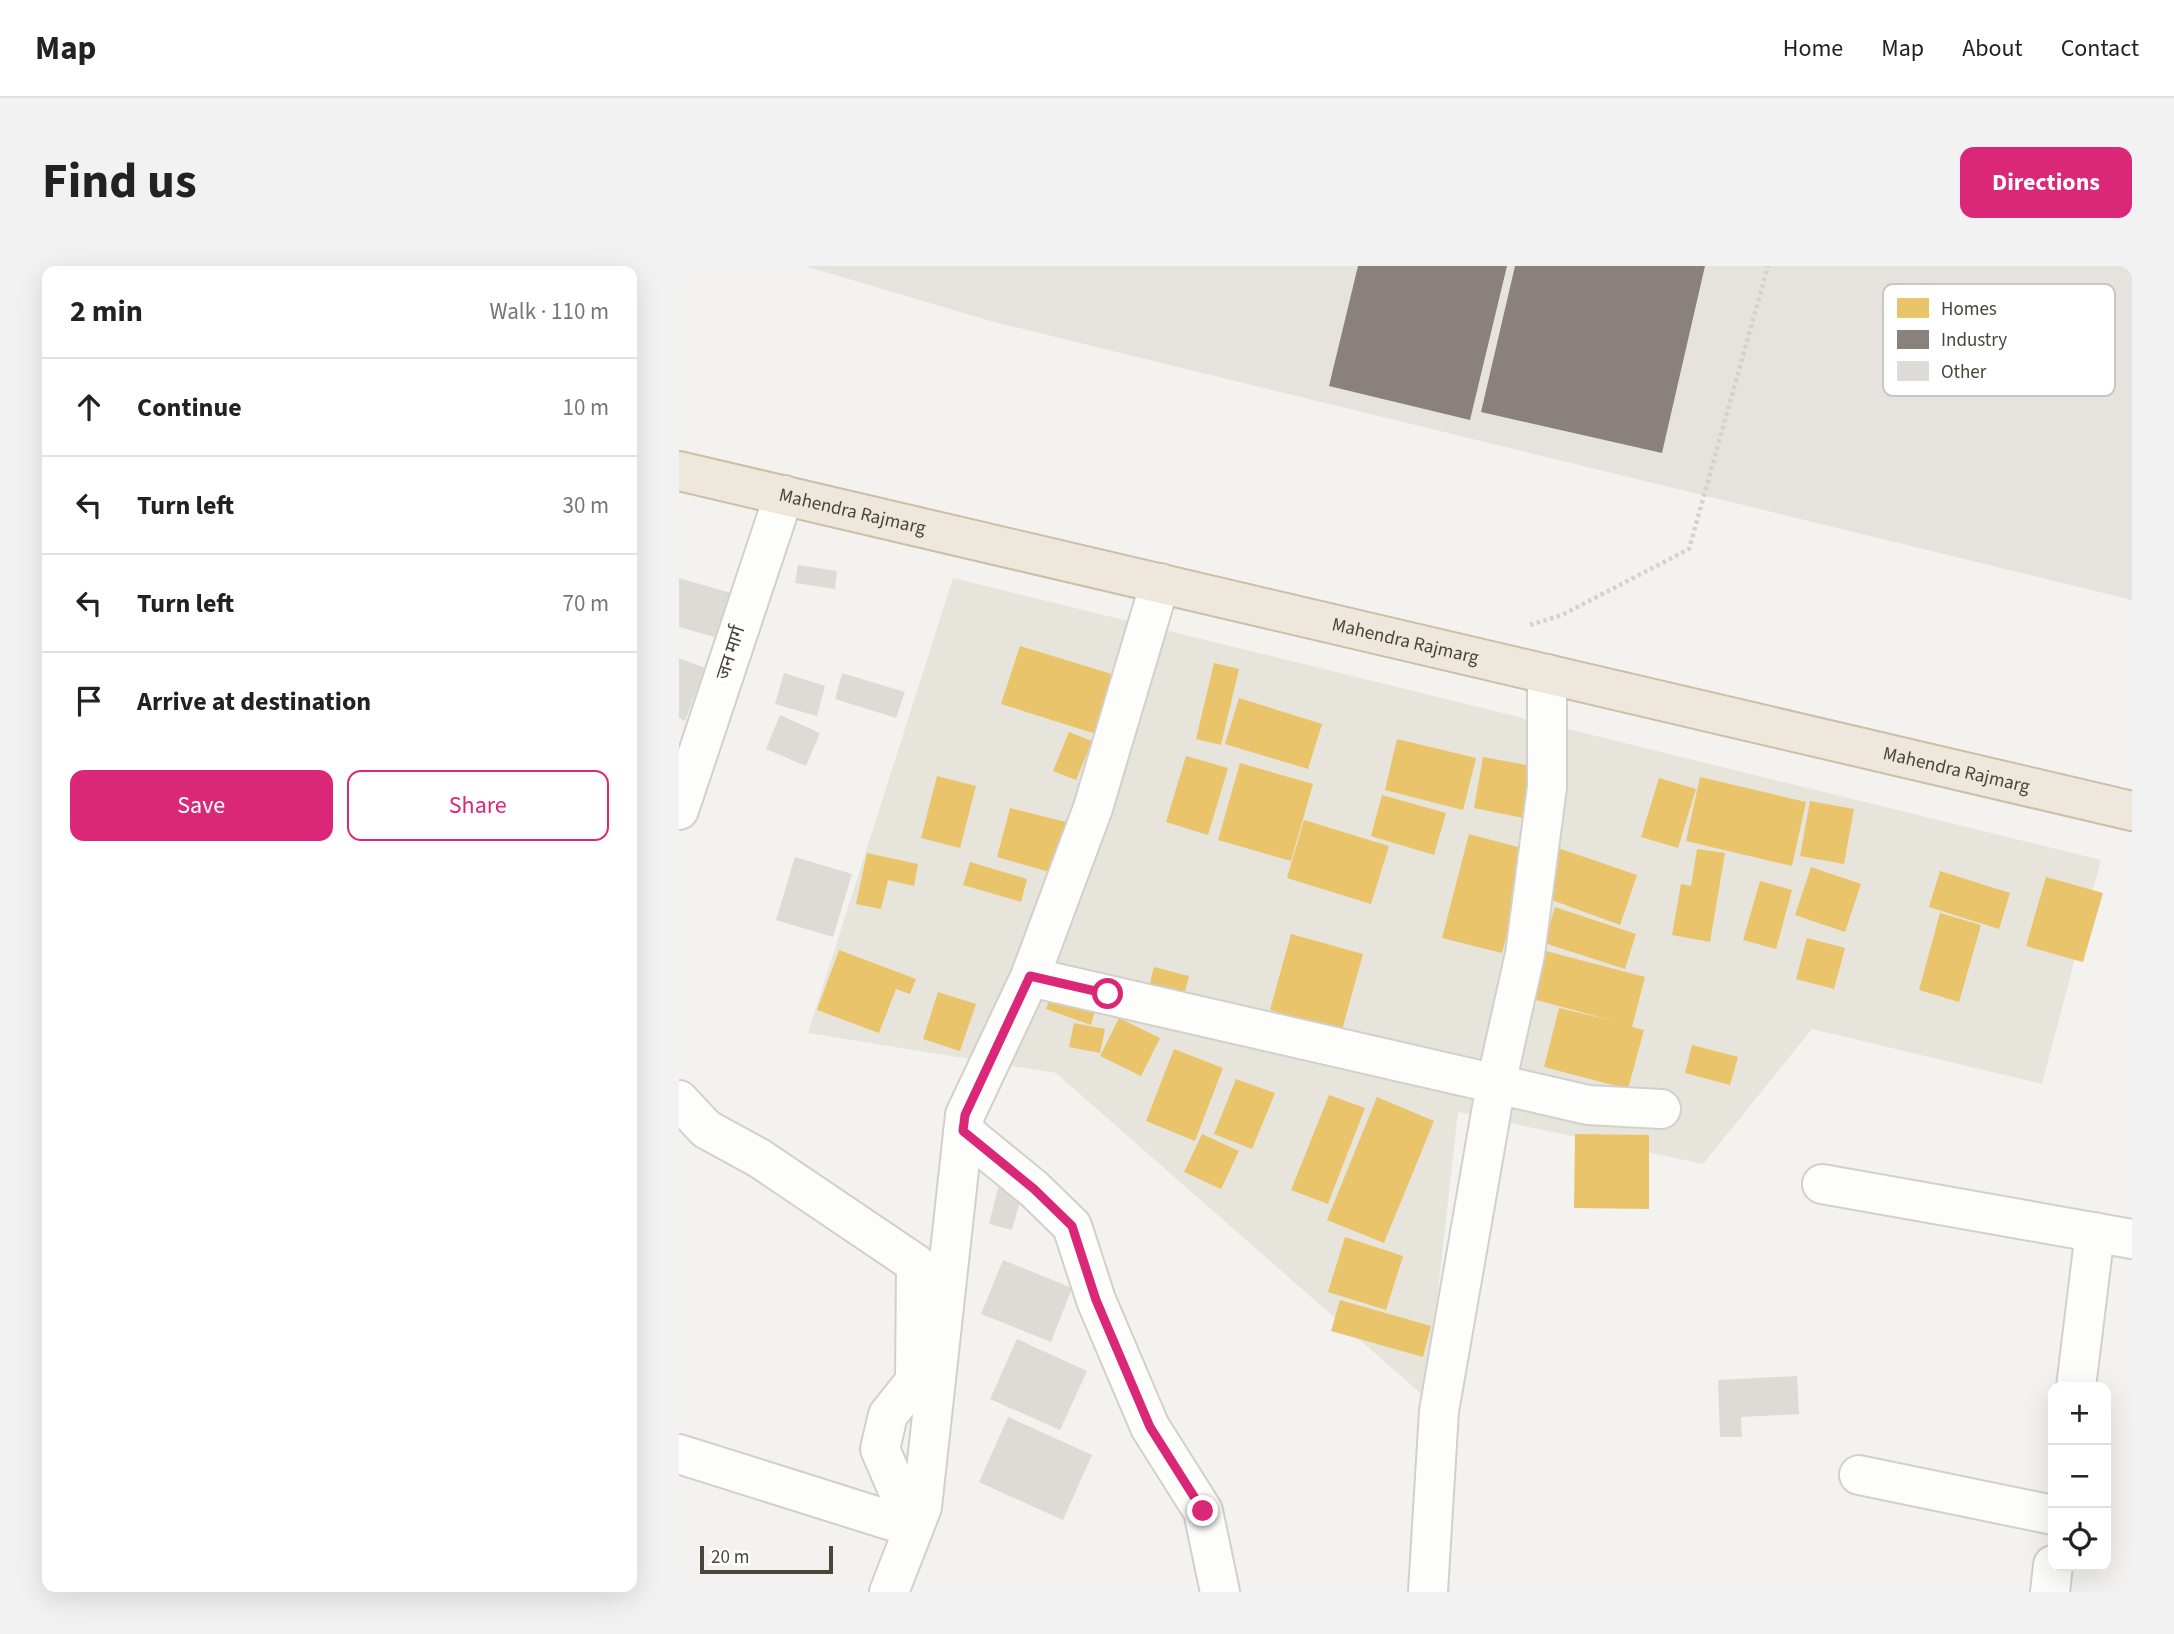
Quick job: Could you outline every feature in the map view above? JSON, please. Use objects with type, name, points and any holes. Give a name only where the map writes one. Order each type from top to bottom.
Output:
[{"type":"highway","name":"Mahendra Rajmarg","points":[[679,471],[2132,811]]},
{"type":"street","name":"जन मार्ग","points":[[679,810],[783,495]]},
{"type":"street","points":[[889,1592],[922,1507],[965,1115],[1030,976],[1093,808],[1160,583]]},
{"type":"street","points":[[1428,1592],[1439,1411],[1496,1084],[1525,954],[1547,787],[1547,674]]},
{"type":"street","points":[[1030,976],[1588,1105],[1661,1109]]},
{"type":"street","points":[[679,1100],[706,1129],[759,1158],[916,1264],[915,1381],[888,1415],[880,1449],[914,1528]]},
{"type":"street","points":[[963,1131],[1034,1189],[1072,1226],[1096,1300],[1150,1427],[1203,1511],[1220,1592]]},
{"type":"street","points":[[1822,1184],[2114,1235],[2077,1382]]},
{"type":"street","points":[[679,1454],[914,1528]]},
{"type":"street","points":[[1859,1475],[2048,1514]]},
{"type":"street","points":[[2050,1592],[2052,1571]]},
{"type":"path","points":[[1489,661],[1511,631],[1562,615],[1689,549],[1768,266]]},
{"type":"shaded area","points":[[805,266],[2132,266],[2132,600],[994,322]]},
{"type":"shaded area","points":[[953,578],[2101,860],[2042,1084],[1812,1029],[1703,1164],[1458,1112],[1426,1398],[1056,1073],[808,1033]]},
{"type":"building: Homes","points":[[1020,646],[1115,675],[1096,734],[1001,704]]},
{"type":"building: Homes","points":[[1214,663],[1239,669],[1221,745],[1196,739]]},
{"type":"building: Homes","points":[[1239,698],[1322,724],[1308,769],[1225,744]]},
{"type":"building: Homes","points":[[1069,732],[1092,741],[1076,780],[1053,771]]},
{"type":"building: Homes","points":[[1397,739],[1476,758],[1463,810],[1385,790]]},
{"type":"building: Homes","points":[[1186,756],[1228,768],[1208,835],[1166,822]]},
{"type":"building: Homes","points":[[1483,757],[1537,767],[1528,819],[1474,808]]},
{"type":"building: Homes","points":[[1240,763],[1313,784],[1291,861],[1218,840]]},
{"type":"building: Homes","points":[[937,776],[976,786],[960,848],[921,838]]},
{"type":"building: Homes","points":[[1700,777],[1806,802],[1792,866],[1686,841]]},
{"type":"building: Homes","points":[[1659,778],[1696,789],[1678,848],[1641,837]]},
{"type":"building: Homes","points":[[1382,795],[1446,813],[1434,855],[1371,836]]},
{"type":"building: Homes","points":[[1810,801],[1854,809],[1844,864],[1800,856]]},
{"type":"building: Homes","points":[[1010,808],[1066,822],[1053,873],[997,857]]},
{"type":"building: Homes","points":[[1304,820],[1389,846],[1371,904],[1287,878]]},
{"type":"building: Homes","points":[[1469,834],[1529,850],[1502,953],[1442,938]]},
{"type":"building: Homes","points":[[1558,848],[1637,875],[1620,925],[1541,896]]},
{"type":"building: Homes","points":[[1697,849],[1725,853],[1710,942],[1672,935],[1681,884],[1691,886]]},
{"type":"building: Homes","points":[[867,853],[918,864],[914,886],[888,880],[881,909],[856,904]]},
{"type":"building: Homes","points":[[970,862],[1027,879],[1021,902],[963,885]]},
{"type":"building: Homes","points":[[1811,867],[1861,884],[1845,932],[1795,915]]},
{"type":"building: Homes","points":[[1940,871],[2010,893],[1999,929],[1929,907]]},
{"type":"building: Homes","points":[[2046,877],[2103,893],[2083,962],[2026,946]]},
{"type":"building: Homes","points":[[1760,881],[1792,890],[1776,949],[1743,940]]},
{"type":"building: Homes","points":[[1555,907],[1636,934],[1625,969],[1544,943]]},
{"type":"building: Homes","points":[[1940,913],[1981,925],[1959,1002],[1919,990]]},
{"type":"building: Homes","points":[[1291,934],[1363,954],[1342,1030],[1270,1010]]},
{"type":"building: Homes","points":[[1807,938],[1845,948],[1834,989],[1796,979]]},
{"type":"building: Homes","points":[[839,950],[916,979],[910,994],[896,989],[879,1033],[817,1010]]},
{"type":"building: Homes","points":[[1542,950],[1645,977],[1632,1027],[1644,1030],[1628,1089],[1544,1067],[1559,1008],[1614,1021],[1529,998]]},
{"type":"building: Homes","points":[[1154,967],[1189,976],[1183,999],[1148,990]]},
{"type":"building: Homes","points":[[938,992],[976,1004],[960,1051],[923,1039]]},
{"type":"building: Homes","points":[[1052,992],[1096,1007],[1091,1025],[1046,1009]]},
{"type":"building: Homes","points":[[1119,1018],[1160,1038],[1141,1076],[1100,1056]]},
{"type":"building: Homes","points":[[1074,1023],[1105,1029],[1100,1053],[1069,1047]]},
{"type":"building: Homes","points":[[1692,1045],[1738,1057],[1730,1085],[1685,1073]]},
{"type":"building: Homes","points":[[1174,1049],[1223,1068],[1195,1141],[1146,1121]]},
{"type":"building: Homes","points":[[1236,1079],[1275,1093],[1252,1149],[1214,1134]]},
{"type":"building: Homes","points":[[1329,1095],[1365,1108],[1328,1204],[1291,1190]]},
{"type":"building: Homes","points":[[1377,1097],[1434,1121],[1384,1243],[1327,1220]]},
{"type":"building: Homes","points":[[1202,1134],[1239,1151],[1221,1189],[1184,1172]]},
{"type":"building: Homes","points":[[1575,1134],[1649,1135],[1649,1209],[1574,1208]]},
{"type":"building: Homes","points":[[1345,1237],[1403,1256],[1386,1310],[1328,1292]]},
{"type":"building: Homes","points":[[1340,1300],[1431,1326],[1423,1357],[1331,1331]]},
{"type":"building: Industry","points":[[1358,266],[1507,266],[1470,420],[1329,386]]},
{"type":"building: Industry","points":[[1515,266],[1705,266],[1662,453],[1481,412]]},
{"type":"building: Other","points":[[798,565],[837,571],[835,589],[795,583]]},
{"type":"building: Other","points":[[679,578],[731,593],[718,638],[679,627]]},
{"type":"building: Other","points":[[679,658],[705,668],[685,721],[679,718]]},
{"type":"building: Other","points":[[784,673],[825,686],[817,716],[775,704]]},
{"type":"building: Other","points":[[842,673],[905,692],[896,718],[835,699]]},
{"type":"building: Other","points":[[780,715],[820,733],[806,766],[766,749]]},
{"type":"building: Other","points":[[795,857],[852,874],[833,937],[776,920]]},
{"type":"building: Other","points":[[998,1188],[1022,1194],[1012,1230],[989,1224]]},
{"type":"building: Other","points":[[1003,1260],[1072,1288],[1051,1342],[981,1314]]},
{"type":"building: Other","points":[[1017,1339],[1087,1371],[1060,1430],[990,1399]]},
{"type":"building: Other","points":[[1797,1376],[1799,1414],[1741,1417],[1742,1437],[1720,1437],[1718,1380]]},
{"type":"building: Other","points":[[1008,1417],[1092,1455],[1063,1520],[979,1482]]},
{"type":"route","points":[[1108,994],[1030,976],[965,1115],[963,1131],[1034,1189],[1072,1226],[1096,1300],[1150,1427],[1203,1511]]}]
